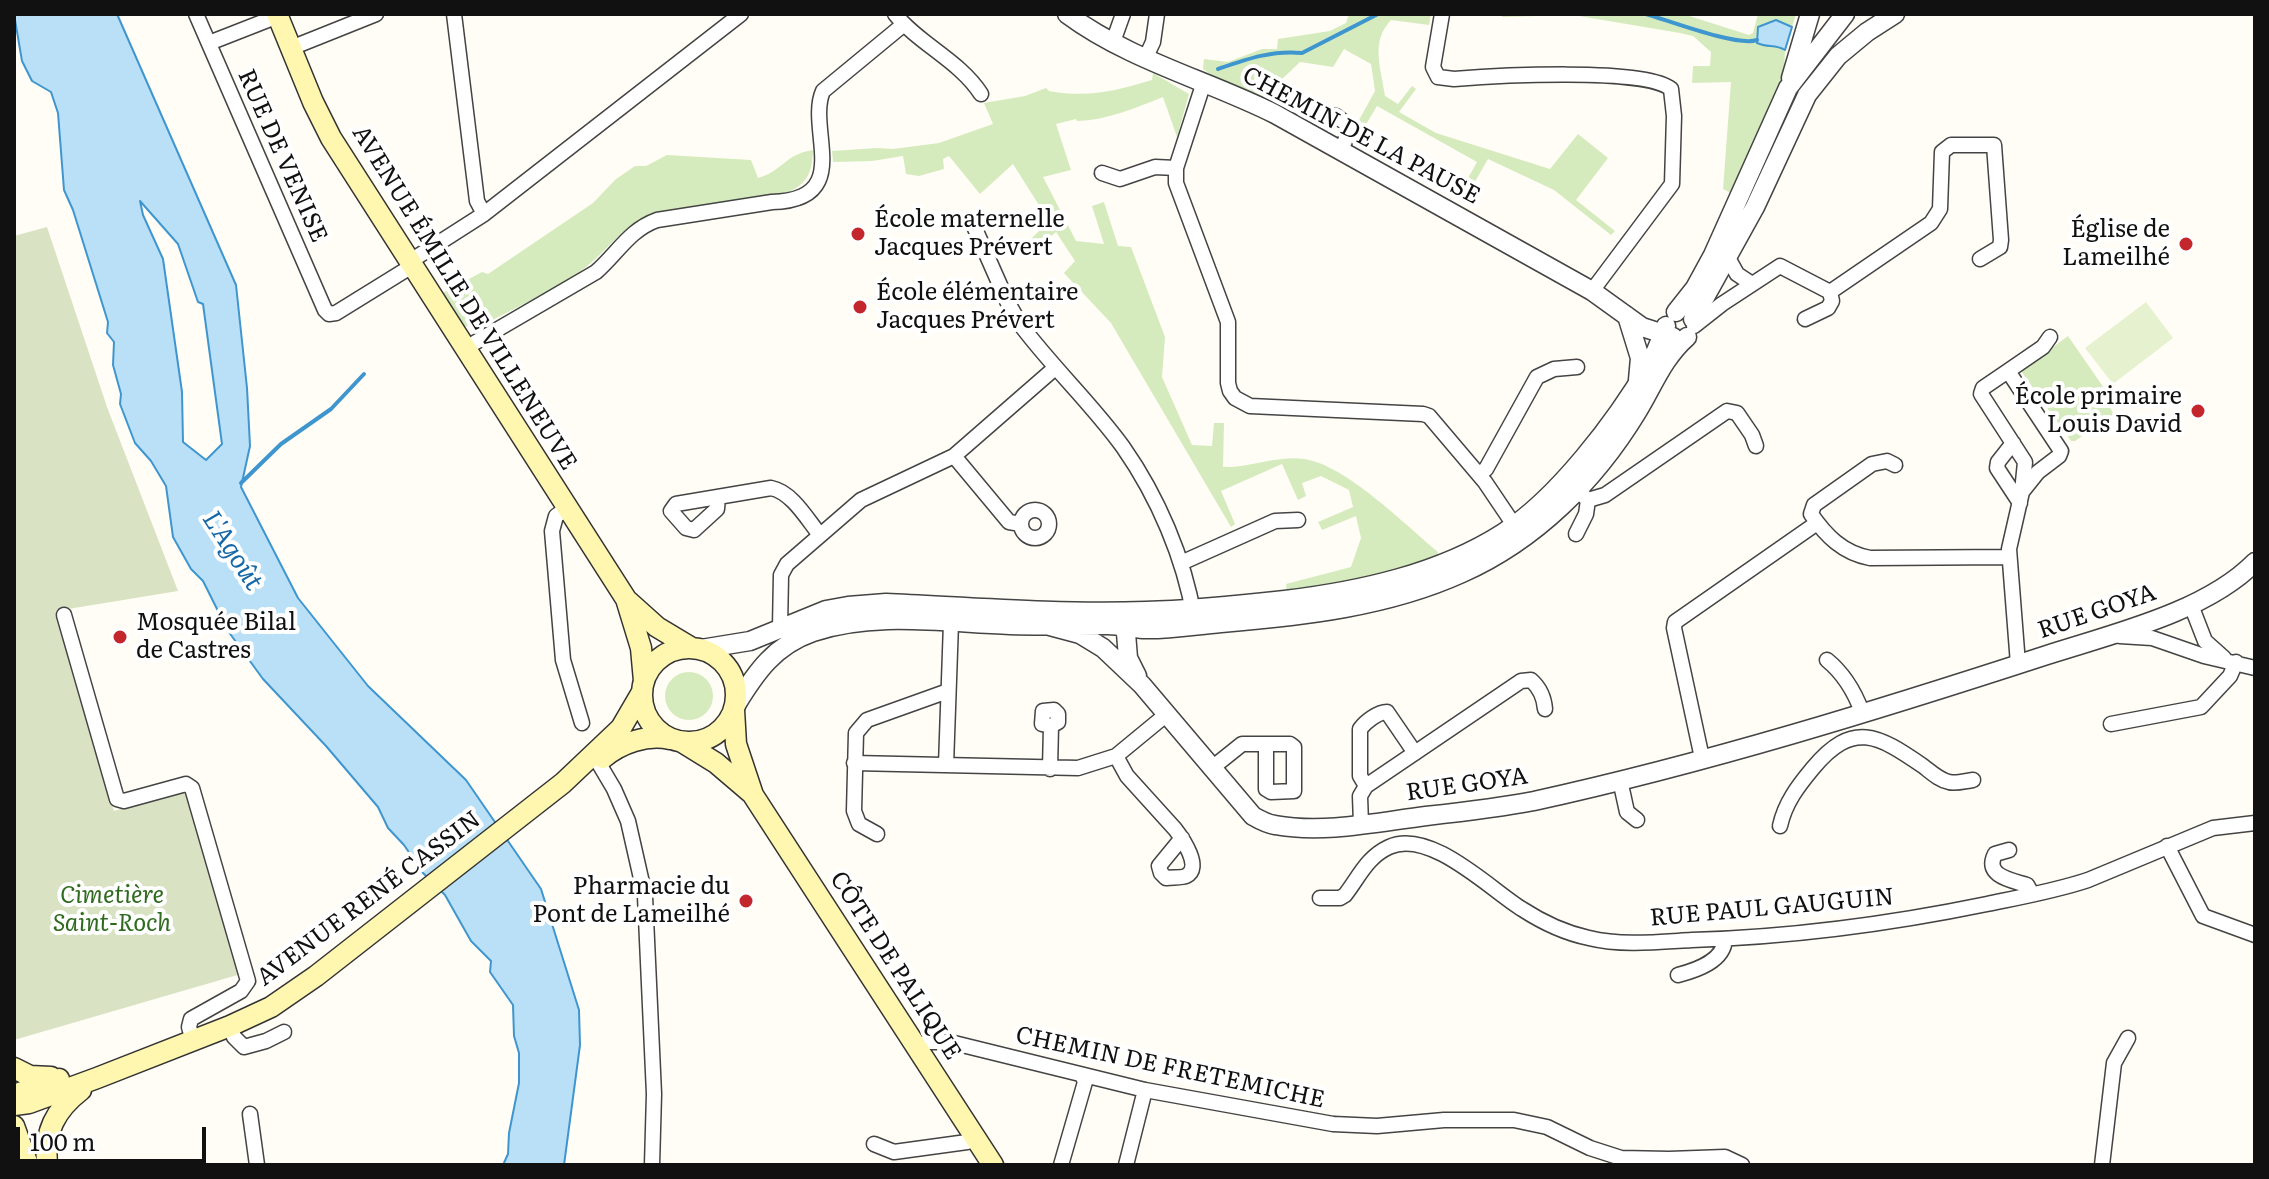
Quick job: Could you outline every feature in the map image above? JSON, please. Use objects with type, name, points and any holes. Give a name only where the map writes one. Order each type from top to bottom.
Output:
[{"type":"main road","name":"AVENUE ÉMILIE DE VILLENEUVE","points":[[278,15],[331,138],[626,599],[657,627],[696,649]]},
{"type":"main road","name":"AVENUE ÉMILIE DE VILLENEUVE","points":[[626,599],[641,648],[643,686]]},
{"type":"main road","points":[[696,649],[714,655],[725,664],[733,676],[735,707],[720,731],[696,742],[678,741],[653,726],[643,704],[643,686],[651,667],[663,656],[677,650],[696,649]]},
{"type":"main road","name":"AVENUE RENÉ CASSIN","points":[[152,1056],[230,1026],[282,999],[394,915],[563,783],[621,728],[643,686]]},
{"type":"main road","name":"CÔTE DE PALIQUE","points":[[735,707],[736,744],[753,795]]},
{"type":"main road","name":"AVENUE RENÉ CASSIN","points":[[563,783],[630,743],[660,737],[678,741]]},
{"type":"main road","name":"CÔTE DE PALIQUE","points":[[678,741],[716,763],[753,795],[922,1045],[993,1165]]},
{"type":"main road","points":[[14,1095],[102,1064],[152,1056]]},
{"type":"main road","points":[[14,1105],[29,1103],[152,1056]]},
{"type":"main road","points":[[14,1068],[30,1076],[63,1077]]},
{"type":"main road","points":[[47,1165],[45,1145],[52,1122],[67,1101],[97,1078]]},
{"type":"main road","points":[[14,1126],[26,1165]]},
{"type":"main road","points":[[14,1152],[26,1165]]},
{"type":"street","name":"RUE DE VENISE","points":[[196,14],[329,314],[336,313],[410,264]]},
{"type":"street","points":[[291,48],[376,14]]},
{"type":"street","points":[[454,14],[477,201],[484,214]]},
{"type":"street","points":[[410,264],[484,214],[741,14]]},
{"type":"street","name":"CHEMIN DE LA PAUSE","points":[[1067,14],[1113,42],[1275,114],[1592,291],[1642,327],[1680,323]]},
{"type":"street","points":[[1113,42],[1123,14]]},
{"type":"street","points":[[1146,57],[1153,42],[1157,14]]},
{"type":"street","points":[[1442,14],[1433,67],[1438,77],[1569,74],[1651,79],[1671,89],[1674,116],[1672,184],[1592,291]]},
{"type":"street","points":[[735,707],[768,659],[784,646],[803,635],[835,626],[868,621],[1050,626],[1344,609],[1460,575],[1512,548],[1582,495],[1627,427],[1668,356],[1695,288],[1743,194],[1788,88],[1810,14]]},
{"type":"street","points":[[1788,88],[1845,14]]},
{"type":"street","points":[[1860,14],[1872,18],[1891,16]]},
{"type":"street","points":[[209,43],[278,15]]},
{"type":"street","points":[[696,649],[743,643],[826,610],[869,604],[1118,622],[1134,632],[1194,617],[1365,587],[1414,573],[1487,543],[1514,525],[1561,482],[1602,432],[1727,256],[1755,207],[1807,95],[1838,56],[1891,16]]},
{"type":"street","points":[[464,349],[583,281],[612,259],[615,251],[640,228],[657,220],[772,202],[790,202],[805,193],[817,179],[823,164],[820,102],[823,91],[899,19],[973,81],[981,94]]},
{"type":"street","points":[[1204,82],[1176,168],[1176,183],[1228,322],[1228,383],[1235,398],[1250,406],[1423,414],[1434,420],[1479,474],[1514,525]]},
{"type":"street","points":[[1323,113],[1349,124],[1351,131],[1341,150]]},
{"type":"street","points":[[1830,292],[1935,219],[1941,204],[1942,152],[1951,145],[1994,145],[2001,240],[2000,247],[1980,259]]},
{"type":"street","points":[[1102,173],[1120,179],[1155,167],[1176,168]]},
{"type":"street","points":[[973,224],[1020,324],[1122,446],[1158,509],[1181,563],[1194,617]]},
{"type":"street","points":[[1727,256],[1737,274],[1752,284]]},
{"type":"street","points":[[1680,323],[1722,304],[1783,266],[1830,292]]},
{"type":"street","points":[[1805,319],[1828,308],[1832,303],[1830,292]]},
{"type":"street","points":[[1626,313],[1640,358],[1638,382]]},
{"type":"street","points":[[2018,664],[2009,557],[2025,462],[1982,396],[1980,384],[2008,371],[2043,347],[2050,337]]},
{"type":"street","points":[[1479,474],[1486,469],[1537,377],[1554,369],[1577,367]]},
{"type":"street","points":[[780,628],[783,569],[861,500],[954,456],[1055,368]]},
{"type":"street","points":[[2008,371],[2061,451],[2038,472],[2021,497]]},
{"type":"street","points":[[1582,495],[1605,495],[1727,411],[1737,413],[1756,446]]},
{"type":"street","points":[[2013,443],[1997,468],[2021,497]]},
{"type":"street","points":[[954,456],[1009,522],[1021,524]]},
{"type":"street","points":[[1895,465],[1887,461],[1872,464],[1814,505],[1811,514],[1817,523],[1843,548],[1870,558],[2009,557]]},
{"type":"street","points":[[718,497],[771,488],[779,490],[786,494],[820,535]]},
{"type":"street","points":[[1576,534],[1586,514],[1582,495]]},
{"type":"street","points":[[567,508],[556,516],[552,531],[563,660],[582,723]]},
{"type":"street","points":[[1181,563],[1275,521],[1298,520]]},
{"type":"street","points":[[1702,758],[1675,622],[1817,523]]},
{"type":"street","name":"RUE GOYA","points":[[1050,626],[1075,632],[1103,648],[1142,685],[1246,810],[1268,824],[1302,827],[1361,824],[1495,808],[1620,780],[1857,714],[2101,638],[2156,634],[2191,605],[2230,583],[2255,562]]},
{"type":"street","points":[[2191,605],[2210,647],[2232,661]]},
{"type":"street","points":[[64,615],[117,799],[124,801],[186,784],[192,788],[248,981],[241,991],[191,1019],[189,1027],[193,1041]]},
{"type":"street","points":[[1103,648],[1103,638],[1118,622]]},
{"type":"street","name":"RUE GOYA","points":[[1118,622],[1128,658],[1142,685]]},
{"type":"street","points":[[946,765],[951,623]]},
{"type":"street","points":[[2156,634],[2193,644],[2198,625]]},
{"type":"street","points":[[2156,634],[2204,656],[2255,668]]},
{"type":"street","points":[[1827,660],[1836,667],[1857,697],[1855,736]]},
{"type":"street","points":[[2111,724],[2201,707],[2230,676],[2232,661]]},
{"type":"street","points":[[1361,824],[1360,796],[1366,786],[1521,681],[1531,680],[1535,683],[1543,695],[1545,709]]},
{"type":"street","points":[[877,834],[859,824],[856,818],[854,738],[862,724],[948,691]]},
{"type":"street","points":[[1366,786],[1360,776],[1360,729],[1363,724],[1387,712],[1415,753]]},
{"type":"street","points":[[854,763],[1078,768],[1116,756],[1167,714]]},
{"type":"street","points":[[1050,769],[1061,717]]},
{"type":"street","points":[[1780,826],[1787,804],[1819,762],[1841,743],[1855,736],[1886,742],[1946,782],[1973,780]]},
{"type":"street","points":[[1212,768],[1240,745],[1266,744]]},
{"type":"street","points":[[1116,756],[1127,776],[1182,838]]},
{"type":"street","points":[[598,762],[628,821],[645,896],[654,1094],[652,1165]]},
{"type":"street","points":[[1620,780],[1627,812],[1637,820]]},
{"type":"street","points":[[1320,898],[1345,895],[1371,859],[1396,844],[1393,820]]},
{"type":"street","name":"RUE PAUL GAUGUIN","points":[[1396,844],[1422,847],[1451,858],[1529,914],[1574,934],[1596,940],[1628,942],[1725,939],[1879,923],[1955,911],[2088,880],[2213,828],[2255,823]]},
{"type":"street","points":[[2167,846],[2203,916],[2255,935]]},
{"type":"street","points":[[2009,850],[1995,854],[1991,860],[1993,867],[2007,880],[2027,885],[2032,894]]},
{"type":"street","points":[[1678,975],[1701,967],[1718,956],[1724,948],[1725,939]]},
{"type":"street","points":[[230,1026],[234,1037],[244,1047],[284,1032]]},
{"type":"street","points":[[2102,1165],[2114,1063],[2128,1038]]},
{"type":"street","name":"CHEMIN DE FRETEMICHE","points":[[922,1045],[959,1044],[1145,1090],[1347,1126],[1454,1119],[1514,1120],[1547,1127],[1590,1148],[1621,1158],[1725,1157],[1742,1165]]},
{"type":"street","points":[[1061,1165],[1085,1082],[1082,1075]]},
{"type":"street","points":[[1126,1165],[1145,1090]]},
{"type":"street","points":[[250,1114],[257,1165]]},
{"type":"street","points":[[874,1144],[894,1152],[967,1142],[975,1137]]},
{"type":"green space","points":[[1349,14],[1431,14],[1429,25],[1391,20],[1381,37],[1379,56],[1385,96],[1398,104],[1412,86],[1416,89],[1399,112],[1436,133],[1550,169],[1578,134],[1608,158],[1576,200],[1615,231],[1611,235],[1554,190],[1488,159],[1469,192],[1462,189],[1477,162],[1377,106],[1365,126],[1358,122],[1375,91],[1371,64],[1344,49],[1333,67],[1300,62],[1280,81],[1279,105],[1214,77],[1203,69],[1204,59],[1228,62],[1262,49],[1277,49],[1278,39],[1330,31],[1346,23]]},
{"type":"green space","points":[[1502,14],[1683,14],[1749,35],[1753,33],[1758,14],[1796,14],[1785,50],[1784,76],[1778,96],[1735,195],[1723,189],[1731,82],[1692,83],[1693,66],[1710,66],[1711,52],[1693,36],[1573,15],[1502,17]]},
{"type":"green space","points":[[1153,73],[1189,94],[1177,137],[1163,97],[1110,116],[1056,124],[1071,170],[1043,177],[1076,241],[1104,244],[1092,206],[1104,202],[1118,246],[1131,247],[1165,337],[1162,377],[1192,445],[1212,446],[1214,423],[1224,423],[1223,467],[1294,458],[1338,472],[1374,497],[1437,551],[1440,557],[1363,581],[1287,593],[1286,584],[1351,567],[1361,538],[1356,516],[1322,530],[1318,522],[1353,507],[1349,490],[1321,476],[1302,483],[1306,496],[1298,500],[1282,464],[1221,491],[1235,524],[1231,527],[1111,323],[1064,273],[1075,261],[1056,232],[1032,254],[1024,246],[1049,221],[1013,164],[980,194],[949,156],[943,159],[944,169],[919,176],[906,174],[903,156],[833,162],[832,151],[893,149],[939,143],[993,124],[984,103],[1025,96],[1046,88],[1076,94],[1114,90],[1152,80]]},
{"type":"green space","points":[[813,150],[808,176],[787,193],[649,215],[622,233],[570,278],[479,327],[464,326],[443,293],[482,272],[488,274],[593,203],[616,179],[635,166],[646,166],[667,155],[751,160],[758,178],[796,155]]},
{"type":"green space","name":"Cimetière Saint-Roch","points":[[47,227],[107,407],[178,591],[56,611],[114,811],[187,789],[241,974],[14,1040],[14,236]]},
{"type":"green space","points":[[2146,302],[2173,338],[2113,384],[2085,348]]},
{"type":"green space","points":[[2068,336],[2115,404],[2110,408],[2114,414],[2075,441],[2071,441],[2021,371]]},
{"type":"green space","points":[[689,672],[706,679],[713,696],[706,713],[689,720],[672,713],[665,696],[672,679]]},
{"type":"water","name":"L'Agoût","points":[[14,14],[117,14],[236,285],[250,446],[241,487],[298,598],[368,686],[466,780],[541,889],[579,1010],[580,1045],[564,1165],[503,1165],[508,1154],[519,1083],[519,1053],[514,1036],[513,1005],[490,972],[491,961],[471,941],[445,895],[423,873],[388,828],[378,807],[263,679],[228,631],[203,581],[191,569],[173,537],[166,486],[151,461],[135,443],[120,404],[121,394],[113,365],[114,342],[107,333],[108,322],[64,190],[58,113],[51,92],[32,81],[22,61]],"holes":[[[140,201],[178,244],[198,302],[203,304],[222,444],[206,460],[183,442],[182,392],[163,259]]]},
{"type":"water","points":[[1776,20],[1792,27],[1785,50],[1757,43],[1758,27]]},
{"type":"waterway","points":[[1218,69],[1270,54],[1302,53],[1378,14]]},
{"type":"waterway","points":[[1646,14],[1720,37],[1757,40]]},
{"type":"waterway","points":[[241,483],[281,444],[331,409],[364,374]]},
{"type":"place","name":"École maternelle Jacques Prévert","points":[[858,234]]},
{"type":"place","name":"Église de Lameilhé","points":[[2186,244]]},
{"type":"place","name":"École élémentaire Jacques Prévert","points":[[860,307]]},
{"type":"place","name":"École primaire Louis David","points":[[2198,411]]},
{"type":"place","name":"Mosquée Bilal de Castres","points":[[120,637]]},
{"type":"place","name":"Pharmacie du Pont de Lameilhé","points":[[746,901]]}]
